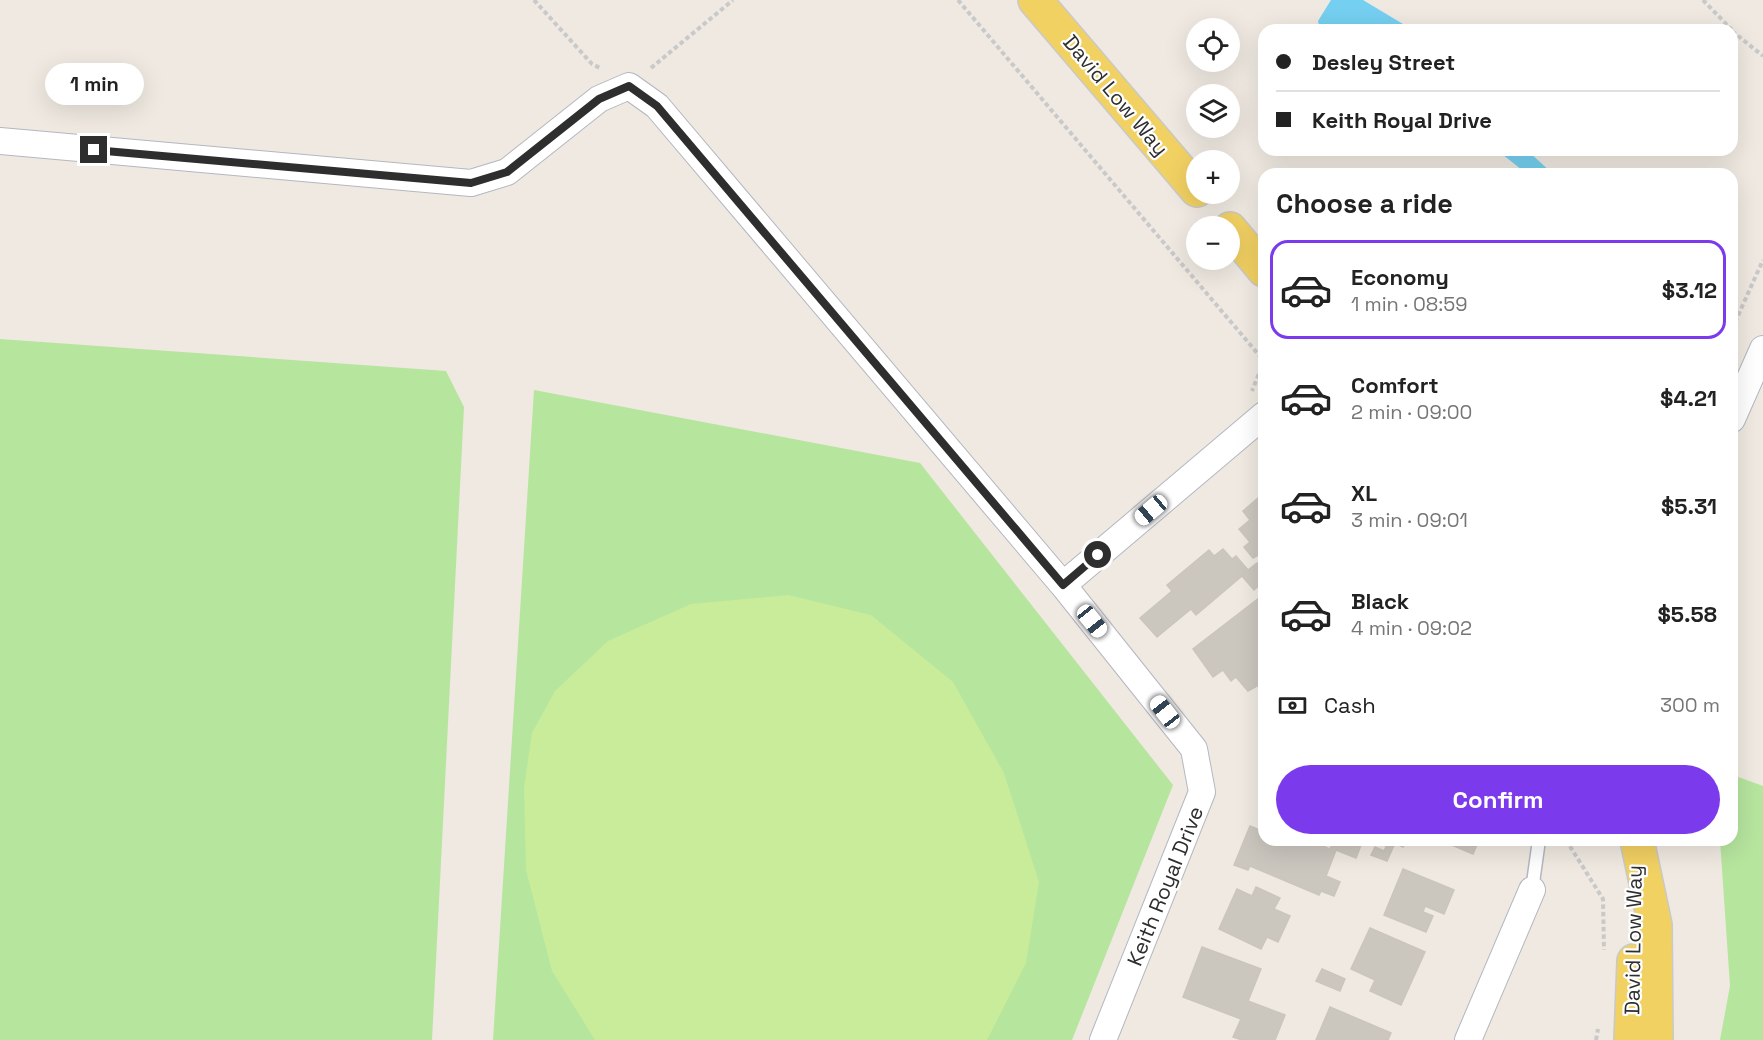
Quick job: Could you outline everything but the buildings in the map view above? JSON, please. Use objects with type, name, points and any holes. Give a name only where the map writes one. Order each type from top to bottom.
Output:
[{"type":"main road","name":"David Low Way","points":[[1035,0],[1186,178]]},
{"type":"main road","name":"David Low Way","points":[[1208,204],[1219,216]]},
{"type":"main road","name":"David Low Way","points":[[1240,241],[1258,263]]},
{"type":"main road","name":"David Low Way","points":[[1631,1040],[1636,924],[1636,846]]},
{"type":"main road","name":"David Low Way","points":[[1637,846],[1655,925],[1656,1040]]},
{"type":"street","points":[[0,141],[471,183],[507,172],[599,99],[629,86]]},
{"type":"street","name":"Keith Royal Drive","points":[[629,86],[657,106],[1063,585],[1194,749],[1202,792],[1103,1040]]},
{"type":"street","points":[[1738,405],[1763,349]]},
{"type":"street","points":[[1063,585],[1258,421]]},
{"type":"street","points":[[1468,1040],[1532,890]]},
{"type":"lane","points":[[1532,890],[1538,846]]},
{"type":"path","points":[[534,0],[592,64],[629,86],[734,0]]},
{"type":"path","points":[[958,0],[1258,354]]},
{"type":"path","points":[[1703,0],[1726,24]]},
{"type":"path","points":[[1738,35],[1763,56]]},
{"type":"path","points":[[1738,316],[1763,260]]},
{"type":"path","points":[[1258,376],[1251,393],[1258,410]]},
{"type":"path","points":[[1570,846],[1603,899],[1603,959]]},
{"type":"path","points":[[1596,1040],[1599,1018]]},
{"type":"green space","points":[[0,339],[446,371],[464,407],[432,1040],[0,1040]]},
{"type":"green space","points":[[534,390],[920,463],[1173,785],[1072,1040],[493,1040]]},
{"type":"green space","points":[[788,595],[871,615],[953,682],[1004,773],[1039,882],[1026,963],[987,1040],[595,1040],[552,971],[526,870],[524,788],[532,733],[555,691],[608,641],[691,604]]},
{"type":"green space","points":[[1738,777],[1763,786],[1763,1040],[1720,1040],[1730,986],[1720,846],[1738,846]]},
{"type":"water","points":[[1331,0],[1363,0],[1403,24],[1319,24],[1318,21]]},
{"type":"water","points":[[1504,156],[1534,156],[1546,168],[1520,168]]},
{"type":"route","points":[[94,150],[471,183],[507,172],[599,99],[629,86],[657,106],[1063,585],[1098,555]]}]
